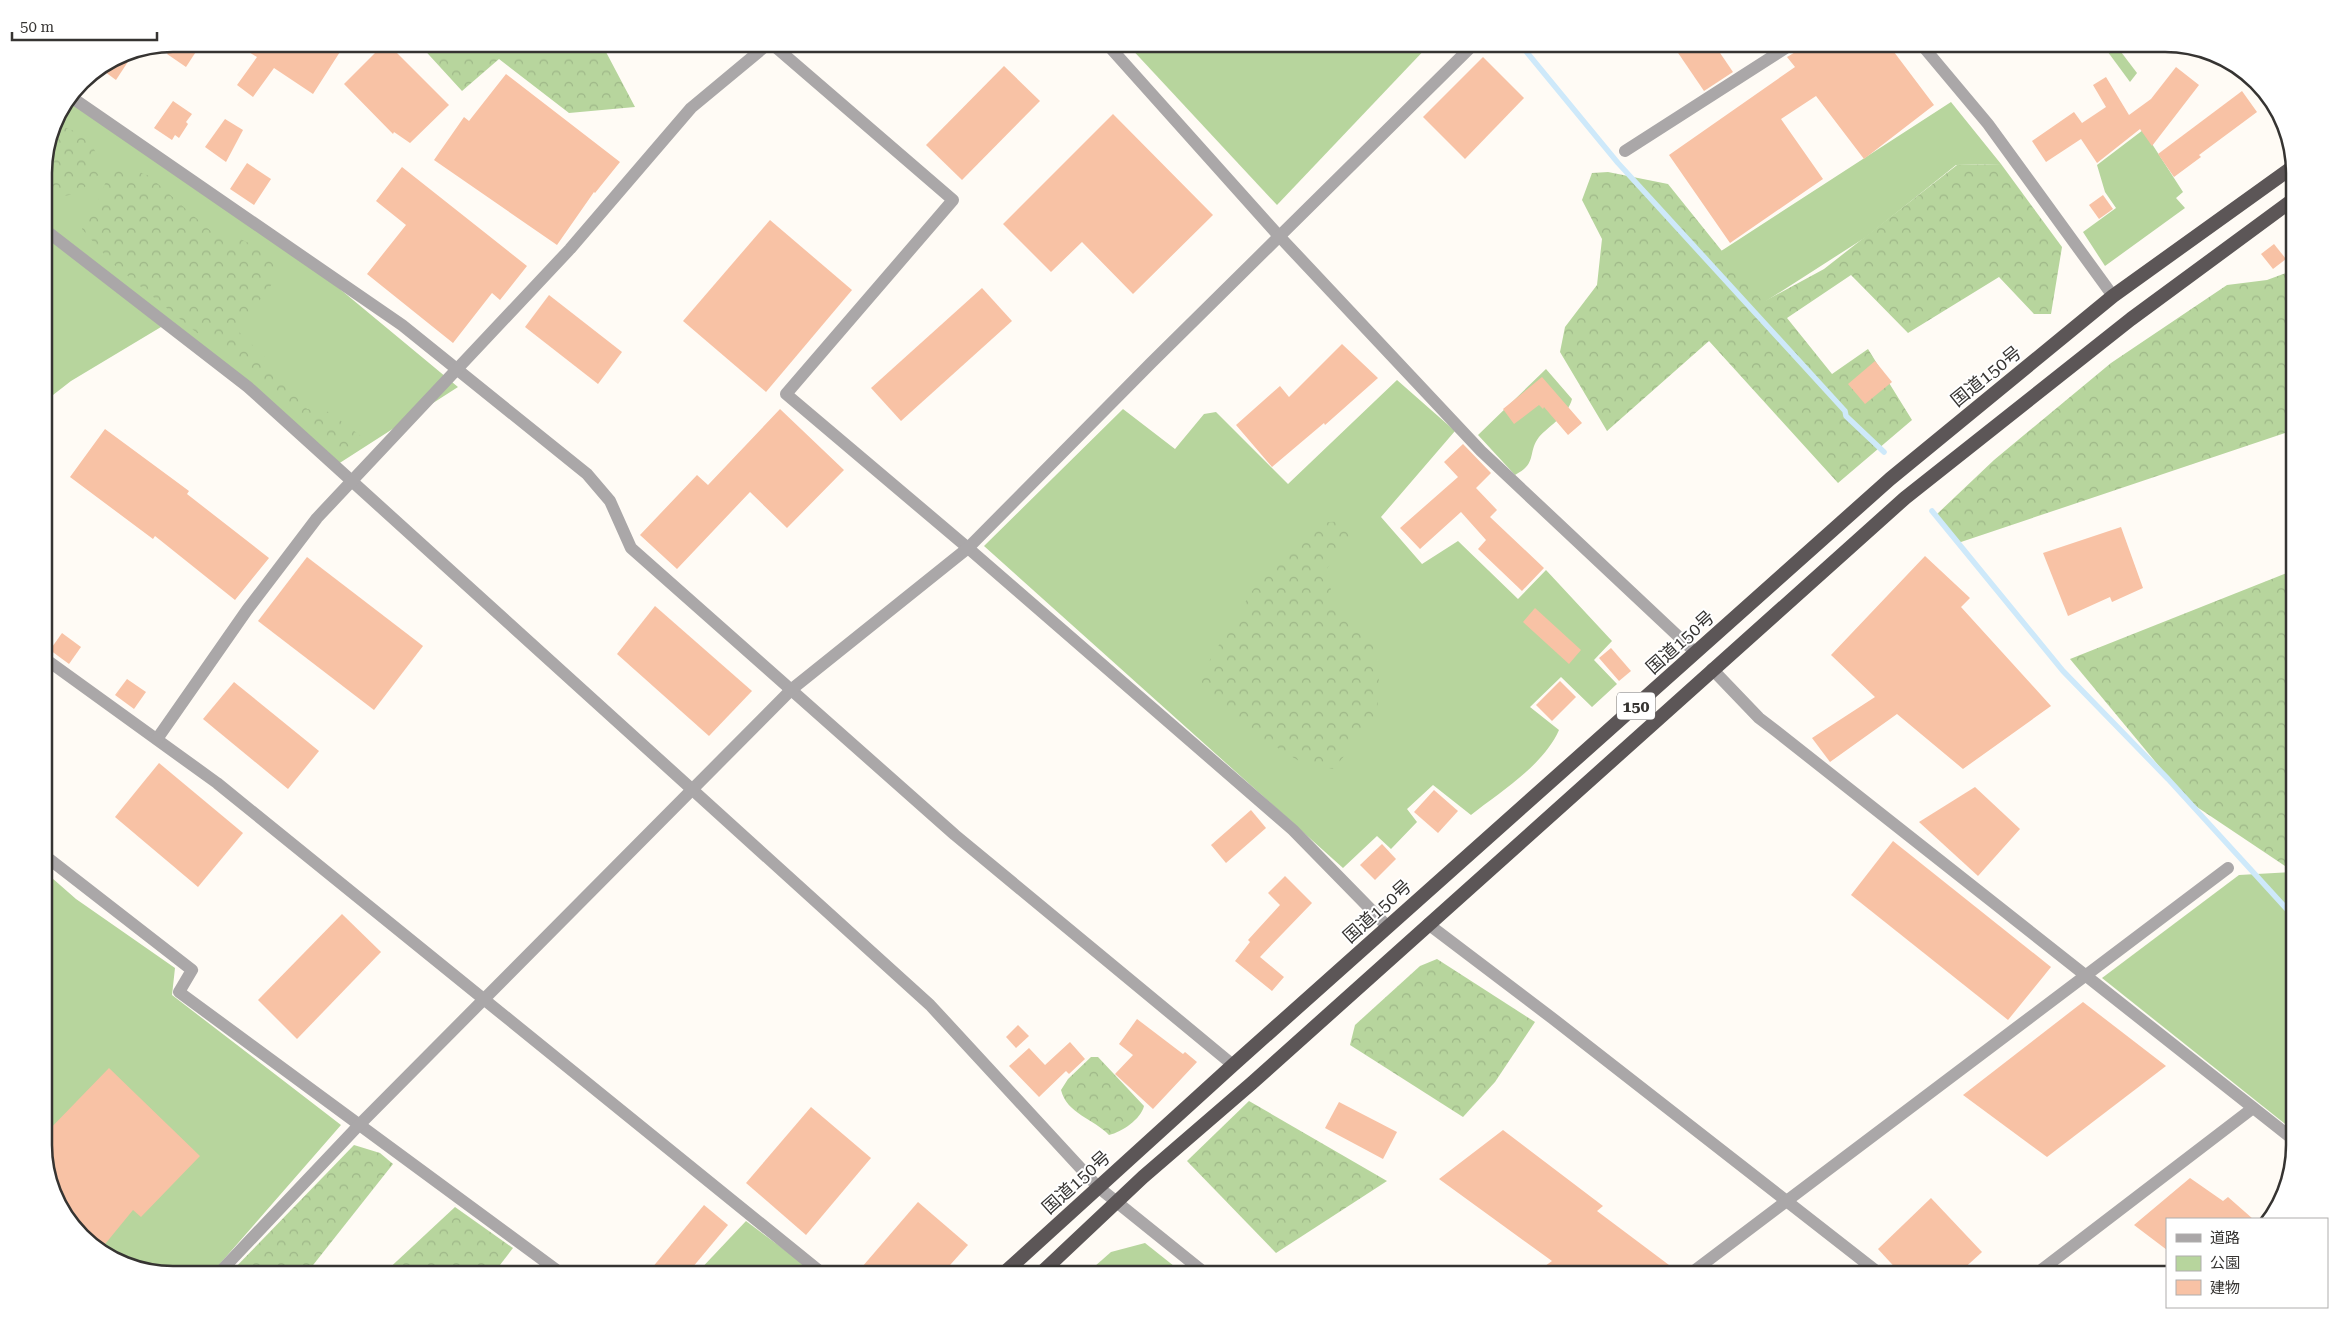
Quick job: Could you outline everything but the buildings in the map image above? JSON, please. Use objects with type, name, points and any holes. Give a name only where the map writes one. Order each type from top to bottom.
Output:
[{"type":"highway","name":"国道150号","points":[[1012,1266],[1233,1065],[1890,479],[2113,296],[2285,172]]},
{"type":"highway","name":"150","points":[[1049,1266],[1143,1177],[1252,1083],[1905,498],[2131,319],[2285,206]]},
{"type":"street","points":[[226,1266],[359,1125],[690,789],[792,689],[968,548],[1279,236],[1466,52]]},
{"type":"street","points":[[1625,151],[1779,52]]},
{"type":"street","points":[[1928,52],[1988,124],[2113,296]]},
{"type":"street","points":[[157,739],[247,610],[317,518],[353,482],[570,249],[691,108],[758,53]]},
{"type":"street","points":[[782,53],[953,200],[786,394],[968,548],[1293,830],[1388,927]]},
{"type":"street","points":[[1115,53],[1279,236],[1481,451],[1696,653]]},
{"type":"street","points":[[77,102],[402,325],[587,474],[610,501],[631,548],[955,835],[1233,1065]]},
{"type":"street","points":[[53,236],[248,387],[930,1005],[1098,1187],[1196,1266]]},
{"type":"street","points":[[53,664],[217,783],[813,1266]]},
{"type":"street","points":[[1712,669],[1760,718],[2286,1134]]},
{"type":"street","points":[[53,862],[192,970],[179,992],[551,1266]]},
{"type":"street","points":[[1701,1266],[2228,868]]},
{"type":"street","points":[[1428,924],[1870,1266]]},
{"type":"street","points":[[2046,1266],[2253,1108]]},
{"type":"green space","points":[[1422,52],[1277,205],[1135,53]]},
{"type":"green space","points":[[2108,52],[2121,52],[2137,73],[2130,82]]},
{"type":"green space","points":[[427,53],[606,53],[635,107],[569,113],[499,59],[462,91]]},
{"type":"green space","points":[[77,101],[294,251],[458,387],[335,466],[166,324],[71,381],[53,395],[53,166],[62,127]]},
{"type":"green space","points":[[1951,102],[2001,164],[1956,165],[1866,237],[1763,303],[1718,253]]},
{"type":"green space","points":[[62,126],[80,135],[91,144],[103,170],[90,183],[77,192],[54,197],[53,166],[57,142]]},
{"type":"green space","points":[[2143,130],[2183,192],[2176,198],[2185,208],[2105,266],[2083,232],[2116,208],[2105,192],[2097,165]]},
{"type":"green space","points":[[2001,164],[2062,247],[2051,314],[2034,314],[1999,277],[1908,333],[1851,275],[1787,318],[1832,374],[1868,349],[1912,420],[1838,483],[1709,341],[1607,431],[1560,352],[1565,327],[1597,285],[1602,239],[1582,200],[1592,173],[1608,172],[1668,184],[1763,302],[1824,269],[1957,165]]},
{"type":"green space","points":[[123,165],[149,176],[214,234],[236,237],[276,256],[275,280],[237,330],[282,374],[307,409],[329,412],[366,440],[345,454],[215,337],[197,333],[112,263],[82,229],[86,217],[95,206],[109,175]]},
{"type":"green space","points":[[2285,273],[2285,433],[1958,543],[1936,515],[1994,460],[2111,363],[2227,285],[2267,280]]},
{"type":"green space","points":[[1546,369],[1572,399],[1563,415],[1539,437],[1527,466],[1515,475],[1478,435]]},
{"type":"green space","points":[[1397,380],[1455,431],[1381,517],[1422,564],[1458,541],[1518,599],[1546,570],[1612,641],[1594,660],[1617,684],[1592,707],[1561,677],[1530,707],[1559,730],[1543,755],[1520,777],[1471,815],[1433,785],[1407,809],[1417,822],[1391,849],[1377,836],[1343,868],[984,546],[1123,409],[1175,449],[1204,414],[1216,412],[1288,484]]},
{"type":"green space","points":[[1346,521],[1353,530],[1326,570],[1337,614],[1364,627],[1374,644],[1379,676],[1377,718],[1333,769],[1299,761],[1258,736],[1205,695],[1200,676],[1252,591],[1278,560],[1314,523]]},
{"type":"green space","points":[[2285,573],[2286,866],[2188,801],[2070,659]]},
{"type":"green space","points":[[2286,872],[2286,1125],[2102,978],[2239,875]]},
{"type":"green space","points":[[53,879],[76,899],[175,968],[172,995],[341,1125],[218,1266],[174,1266],[142,1261],[113,1249],[88,1230],[69,1205],[62,1191],[53,1152]]},
{"type":"green space","points":[[1437,959],[1535,1022],[1495,1082],[1463,1117],[1350,1045],[1355,1025],[1420,966]]},
{"type":"green space","points":[[1091,1057],[1098,1057],[1144,1106],[1135,1120],[1120,1131],[1109,1135],[1075,1111],[1064,1098],[1061,1090],[1068,1079]]},
{"type":"green space","points":[[1249,1101],[1387,1181],[1276,1253],[1187,1161]]},
{"type":"green space","points":[[354,1145],[380,1153],[393,1164],[312,1266],[237,1266]]},
{"type":"green space","points":[[455,1207],[513,1248],[499,1266],[392,1266]]},
{"type":"green space","points":[[746,1221],[806,1266],[704,1266]]},
{"type":"green space","points":[[1145,1243],[1174,1266],[1095,1266],[1111,1252]]},
{"type":"waterway","points":[[1527,52],[1618,163],[1845,411],[1846,416],[1884,452]]},
{"type":"waterway","points":[[1932,511],[2063,671],[2168,779],[2286,908]]}]
